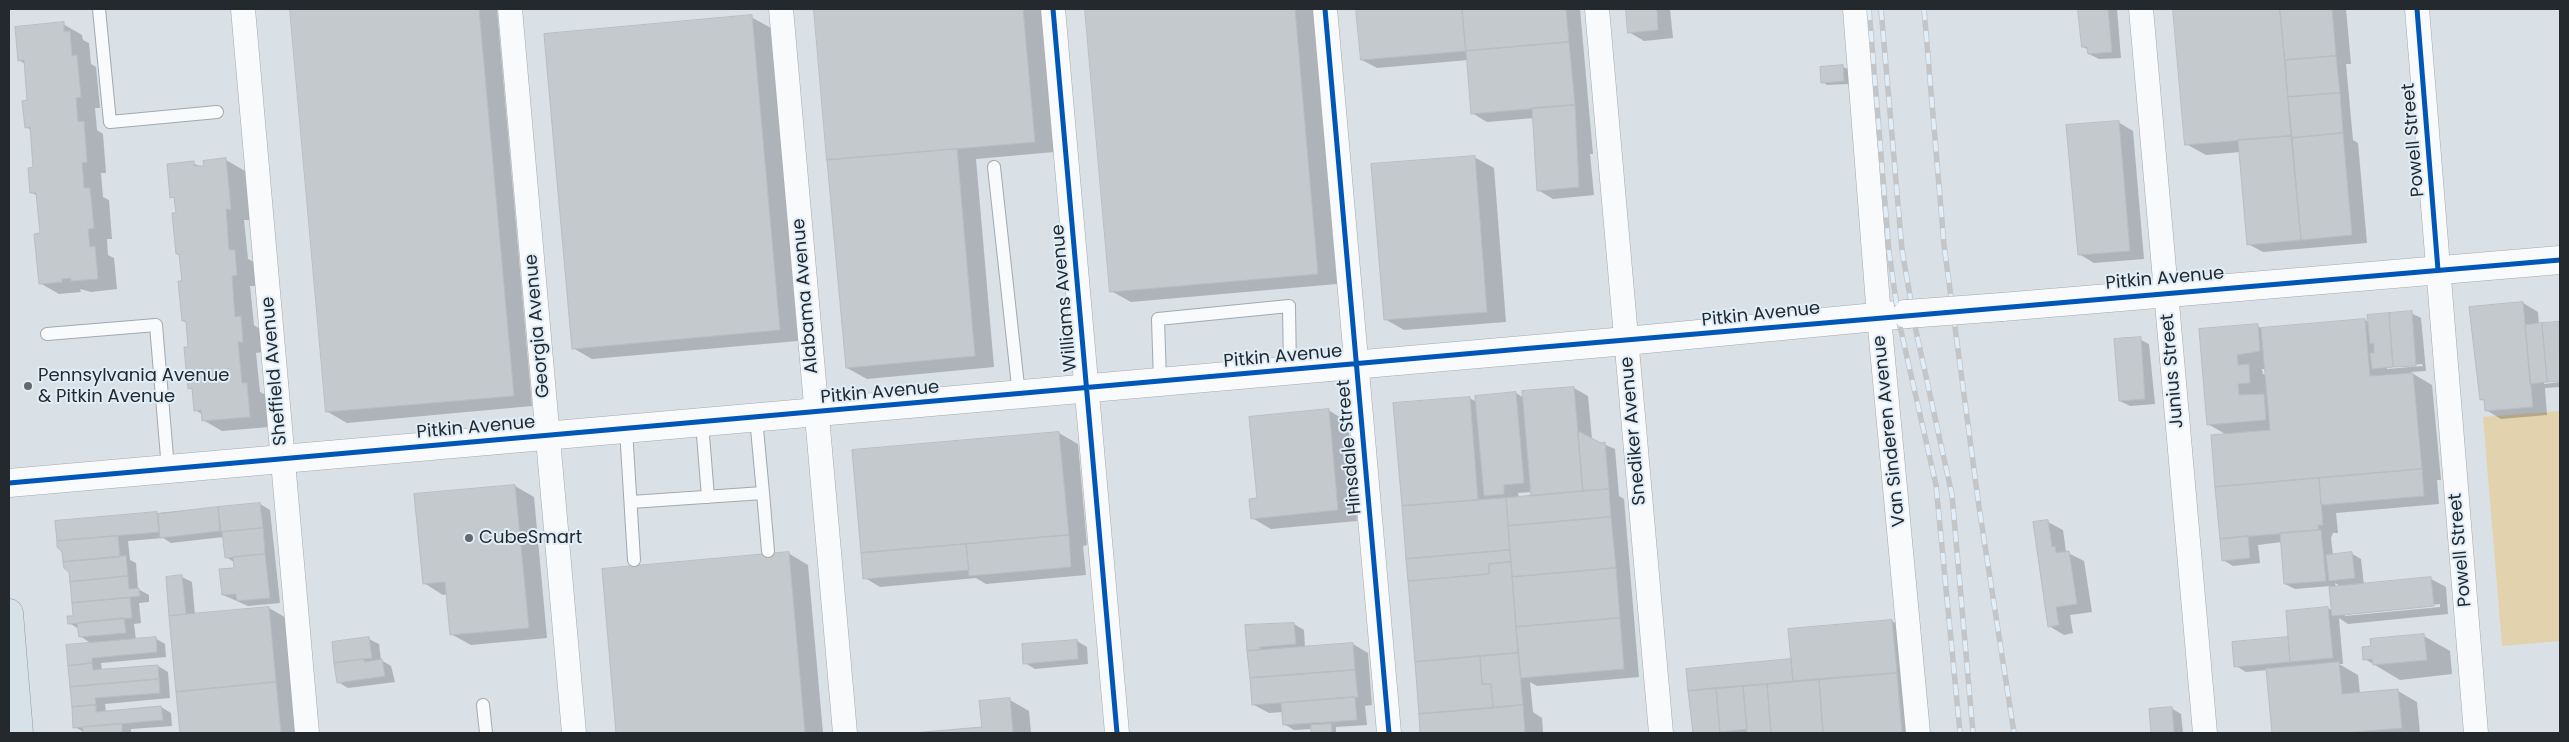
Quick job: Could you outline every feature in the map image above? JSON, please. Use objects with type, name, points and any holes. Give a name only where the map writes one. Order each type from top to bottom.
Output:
[{"type":"main road","points":[[9,613],[19,733]]},
{"type":"street","name":"Sheffield Avenue","points":[[243,9],[307,733]]},
{"type":"street","name":"Georgia Avenue","points":[[510,9],[574,733]]},
{"type":"street","name":"Alabama Avenue","points":[[781,9],[845,733]]},
{"type":"street","name":"Williams Avenue","points":[[1053,9],[1117,733]]},
{"type":"street","name":"Hinsdale Street","points":[[1325,9],[1389,733]]},
{"type":"street","name":"Snediker Avenue","points":[[1597,9],[1661,733]]},
{"type":"street","name":"Van Sinderen Avenue","points":[[1854,9],[1879,317],[1918,733]]},
{"type":"street","name":"Junius Street","points":[[2141,9],[2205,733]]},
{"type":"street","name":"Powell Street","points":[[2417,9],[2476,733]]},
{"type":"street","name":"Pitkin Avenue","points":[[9,483],[1290,371],[1907,314],[2560,260]]},
{"type":"lane","points":[[99,9],[110,122],[217,112]]},
{"type":"lane","points":[[994,167],[1019,394]]},
{"type":"lane","points":[[1160,382],[1158,319],[1289,306],[1290,371]]},
{"type":"lane","points":[[47,334],[156,325],[168,469]]},
{"type":"lane","points":[[756,418],[768,551]]},
{"type":"lane","points":[[702,423],[708,497]]},
{"type":"lane","points":[[626,429],[634,560]]},
{"type":"lane","points":[[631,502],[763,493]]},
{"type":"lane","points":[[483,705],[486,733]]},
{"type":"shaded area","points":[[2560,411],[2560,641],[2502,646],[2483,417]]},
{"type":"building","points":[[290,9],[479,9],[514,396],[326,412]]},
{"type":"building","points":[[814,9],[1023,9],[1035,142],[827,160]]},
{"type":"building","points":[[1085,9],[1295,9],[1318,274],[1110,292]]},
{"type":"building","points":[[1356,9],[1462,9],[1466,51],[1361,60]]},
{"type":"building","points":[[1462,9],[1566,9],[1569,42],[1466,51]]},
{"type":"building","points":[[1626,9],[1657,9],[1658,30],[1628,33]]},
{"type":"building","points":[[2078,9],[2108,9],[2112,52],[2088,54],[2087,47],[2082,47]]},
{"type":"building","points":[[2173,9],[2280,9],[2291,136],[2185,145]]},
{"type":"building","points":[[2280,9],[2332,9],[2336,56],[2285,60]]},
{"type":"building","points":[[752,15],[780,330],[572,349],[544,34]]},
{"type":"building","points":[[64,22],[64,32],[70,31],[72,56],[77,55],[81,97],[76,98],[78,122],[84,121],[87,162],[82,163],[84,188],[90,188],[94,228],[88,229],[90,247],[95,246],[98,279],[71,281],[71,278],[62,279],[62,282],[39,284],[34,234],[40,233],[36,193],[30,193],[28,168],[33,167],[30,127],[25,128],[22,101],[27,100],[24,60],[18,61],[15,27]]},
{"type":"building","points":[[1569,42],[1575,105],[1471,114],[1466,51]]},
{"type":"building","points":[[2336,56],[2340,93],[2288,97],[2285,60]]},
{"type":"building","points":[[1843,65],[1844,81],[1821,83],[1820,67]]},
{"type":"building","points":[[2340,93],[2343,133],[2292,138],[2288,97]]},
{"type":"building","points":[[1575,105],[1579,187],[1537,191],[1532,108]]},
{"type":"building","points":[[2119,121],[2130,251],[2078,255],[2066,125]]},
{"type":"building","points":[[2343,133],[2352,235],[2301,240],[2292,138]]},
{"type":"building","points":[[2291,136],[2301,240],[2247,245],[2238,140]]},
{"type":"building","points":[[957,149],[975,356],[846,368],[827,160]]},
{"type":"building","points":[[1475,156],[1487,312],[1384,320],[1371,164]]},
{"type":"building","points":[[226,158],[231,209],[226,209],[229,250],[235,250],[237,275],[232,276],[235,317],[241,316],[243,342],[238,342],[242,383],[247,383],[250,417],[202,421],[201,410],[194,411],[192,388],[188,389],[184,347],[188,347],[186,321],[182,321],[178,281],[182,281],[179,254],[176,254],[172,213],[176,213],[174,197],[170,198],[167,164],[194,161],[194,166],[204,166],[203,161]]},
{"type":"building","points":[[2523,302],[2533,407],[2485,411],[2484,399],[2480,400],[2469,307]]},
{"type":"building","points":[[2412,311],[2416,366],[2393,367],[2389,313]]},
{"type":"building","points":[[2389,313],[2393,367],[2372,369],[2370,353],[2374,353],[2374,343],[2370,344],[2367,315]]},
{"type":"building","points":[[2365,319],[2370,376],[2413,373],[2422,469],[2215,487],[2211,435],[2270,430],[2261,328]]},
{"type":"building","points":[[2559,322],[2560,381],[2547,382],[2542,323]]},
{"type":"building","points":[[2542,323],[2547,382],[2530,384],[2525,325]]},
{"type":"building","points":[[2258,324],[2260,351],[2237,355],[2238,365],[2249,364],[2250,383],[2238,384],[2239,395],[2264,394],[2266,420],[2207,425],[2199,329]]},
{"type":"building","points":[[2141,337],[2145,399],[2119,401],[2114,339]]},
{"type":"building","points":[[1574,387],[1583,491],[1531,496],[1522,391]]},
{"type":"building","points":[[1516,392],[1524,483],[1504,485],[1504,494],[1484,496],[1475,396]]},
{"type":"building","points":[[1470,397],[1478,500],[1402,506],[1393,403]]},
{"type":"building","points":[[1329,409],[1338,510],[1251,519],[1249,499],[1257,498],[1249,417]]},
{"type":"building","points":[[1578,431],[1601,443],[1605,442],[1609,489],[1583,491]]},
{"type":"building","points":[[1059,432],[1069,535],[861,553],[852,450]]},
{"type":"building","points":[[2422,469],[2424,496],[2321,505],[2319,478]]},
{"type":"building","points":[[2319,478],[2323,525],[2318,525],[2319,530],[2220,539],[2215,487]]},
{"type":"building","name":"CubeSmart","points":[[515,485],[529,628],[450,635],[445,582],[423,584],[414,494]]},
{"type":"building","points":[[1609,489],[1611,517],[1508,526],[1506,498]]},
{"type":"building","points":[[1506,498],[1510,550],[1406,559],[1402,506]]},
{"type":"building","points":[[260,503],[263,528],[221,532],[218,507]]},
{"type":"building","points":[[218,507],[220,531],[160,538],[158,514]]},
{"type":"building","points":[[157,512],[159,532],[57,541],[55,521]]},
{"type":"building","points":[[1611,517],[1616,568],[1512,577],[1508,526]]},
{"type":"building","points":[[2048,520],[2052,547],[2055,546],[2056,553],[2069,551],[2077,604],[2056,607],[2059,625],[2048,627],[2033,522]]},
{"type":"building","points":[[263,528],[265,554],[225,558],[222,532]]},
{"type":"building","points":[[2321,530],[2326,581],[2284,584],[2280,533]]},
{"type":"building","points":[[1069,535],[1071,567],[969,576],[966,544]]},
{"type":"building","points":[[118,536],[120,557],[63,562],[62,552],[57,547],[57,541]]},
{"type":"building","points":[[2248,536],[2250,558],[2222,561],[2220,539]]},
{"type":"building","points":[[966,544],[969,570],[863,579],[861,553]]},
{"type":"building","points":[[1510,550],[1511,562],[1489,564],[1489,574],[1408,581],[1406,559]]},
{"type":"building","points":[[789,552],[805,733],[616,733],[602,569]]},
{"type":"building","points":[[2352,552],[2355,578],[2329,581],[2326,555]]},
{"type":"building","points":[[265,554],[270,598],[237,601],[236,594],[222,595],[219,569],[234,568],[233,557]]},
{"type":"building","points":[[126,556],[128,576],[70,582],[69,572],[64,568],[63,562]]},
{"type":"building","points":[[1511,562],[1518,653],[1415,662],[1408,581],[1489,574],[1489,564]]},
{"type":"building","points":[[1616,568],[1620,618],[1516,627],[1512,577]]},
{"type":"building","points":[[182,575],[186,614],[169,616],[166,577]]},
{"type":"building","points":[[128,576],[129,589],[139,588],[140,596],[72,603],[70,582]]},
{"type":"building","points":[[2431,577],[2434,606],[2332,616],[2329,587]]},
{"type":"building","points":[[130,598],[132,618],[68,624],[67,616],[73,616],[72,603]]},
{"type":"building","points":[[269,607],[276,682],[176,692],[169,616]]},
{"type":"building","points":[[2328,607],[2333,658],[2290,662],[2286,611]]},
{"type":"building","points":[[124,618],[126,633],[79,637],[77,623]]},
{"type":"building","points":[[1620,618],[1624,669],[1521,678],[1516,627]]},
{"type":"building","points":[[1892,620],[1897,673],[1793,682],[1788,629]]},
{"type":"building","points":[[1294,623],[1296,644],[1260,647],[1260,650],[1247,651],[1245,625]]},
{"type":"building","points":[[2424,634],[2427,660],[2373,665],[2372,659],[2363,660],[2362,647],[2371,646],[2370,639]]},
{"type":"building","points":[[156,637],[157,652],[92,658],[92,663],[68,666],[66,645]]},
{"type":"building","points":[[369,637],[372,658],[334,663],[332,642]]},
{"type":"building","points":[[2288,637],[2290,662],[2234,667],[2232,642]]},
{"type":"building","points":[[1077,640],[1078,659],[1023,664],[1022,644]]},
{"type":"building","points":[[1353,643],[1355,670],[1250,678],[1247,651]]},
{"type":"building","points":[[1518,653],[1523,705],[1493,708],[1491,684],[1482,684],[1480,656]]},
{"type":"building","points":[[1480,656],[1482,684],[1491,684],[1493,708],[1419,714],[1415,662]]},
{"type":"building","points":[[364,659],[364,662],[382,659],[385,676],[337,683],[334,663]]},
{"type":"building","points":[[1791,659],[1793,682],[1688,691],[1686,669]]},
{"type":"building","points":[[2339,662],[2342,694],[2398,689],[2402,728],[2343,733],[2272,733],[2266,669]]},
{"type":"building","points":[[92,663],[93,670],[158,665],[159,679],[70,687],[68,666]]},
{"type":"building","points":[[1355,670],[1358,697],[1252,705],[1250,678]]},
{"type":"building","points":[[1897,673],[1902,733],[1823,733],[1819,679]]},
{"type":"building","points":[[159,679],[160,693],[95,698],[96,705],[72,707],[70,687]]},
{"type":"building","points":[[1819,679],[1823,733],[1771,733],[1767,684]]},
{"type":"building","points":[[276,682],[281,733],[180,733],[176,692]]},
{"type":"building","points":[[1767,684],[1771,733],[1747,733],[1743,686]]},
{"type":"building","points":[[1743,686],[1747,729],[1720,732],[1716,688]]},
{"type":"building","points":[[1716,688],[1720,733],[1693,733],[1688,691]]},
{"type":"building","points":[[1355,697],[1357,720],[1283,725],[1281,703]]},
{"type":"building","points":[[1010,698],[1013,733],[912,733],[982,727],[979,701]]},
{"type":"building","points":[[96,705],[96,712],[161,706],[163,720],[73,728],[72,707]]},
{"type":"building","points":[[1523,705],[1525,733],[1420,733],[1419,714]]},
{"type":"building","points":[[2172,707],[2174,733],[2151,733],[2149,709]]},
{"type":"building","points":[[122,724],[122,733],[83,733],[83,727]]},
{"type":"building","points":[[1331,724],[1332,733],[1311,733],[1311,725]]},
{"type":"railway","points":[[1869,9],[1889,252],[1899,322],[1936,485],[1960,733]]},
{"type":"railway","points":[[1881,9],[1902,250],[1916,331],[1952,495],[1973,733]]},
{"type":"railway","points":[[1924,9],[1944,245],[1979,507],[2014,733]]},
{"type":"cycle path","points":[[1053,9],[1117,733]]},
{"type":"cycle path","points":[[1325,9],[1389,733]]},
{"type":"cycle path","points":[[2417,9],[2438,270]]},
{"type":"cycle path","points":[[9,483],[2241,286],[2560,260]]},
{"type":"place","name":"Pennsylvania Avenue & Pitkin Avenue","points":[[28,386]]},
{"type":"place","name":"CubeSmart","points":[[469,538]]}]
